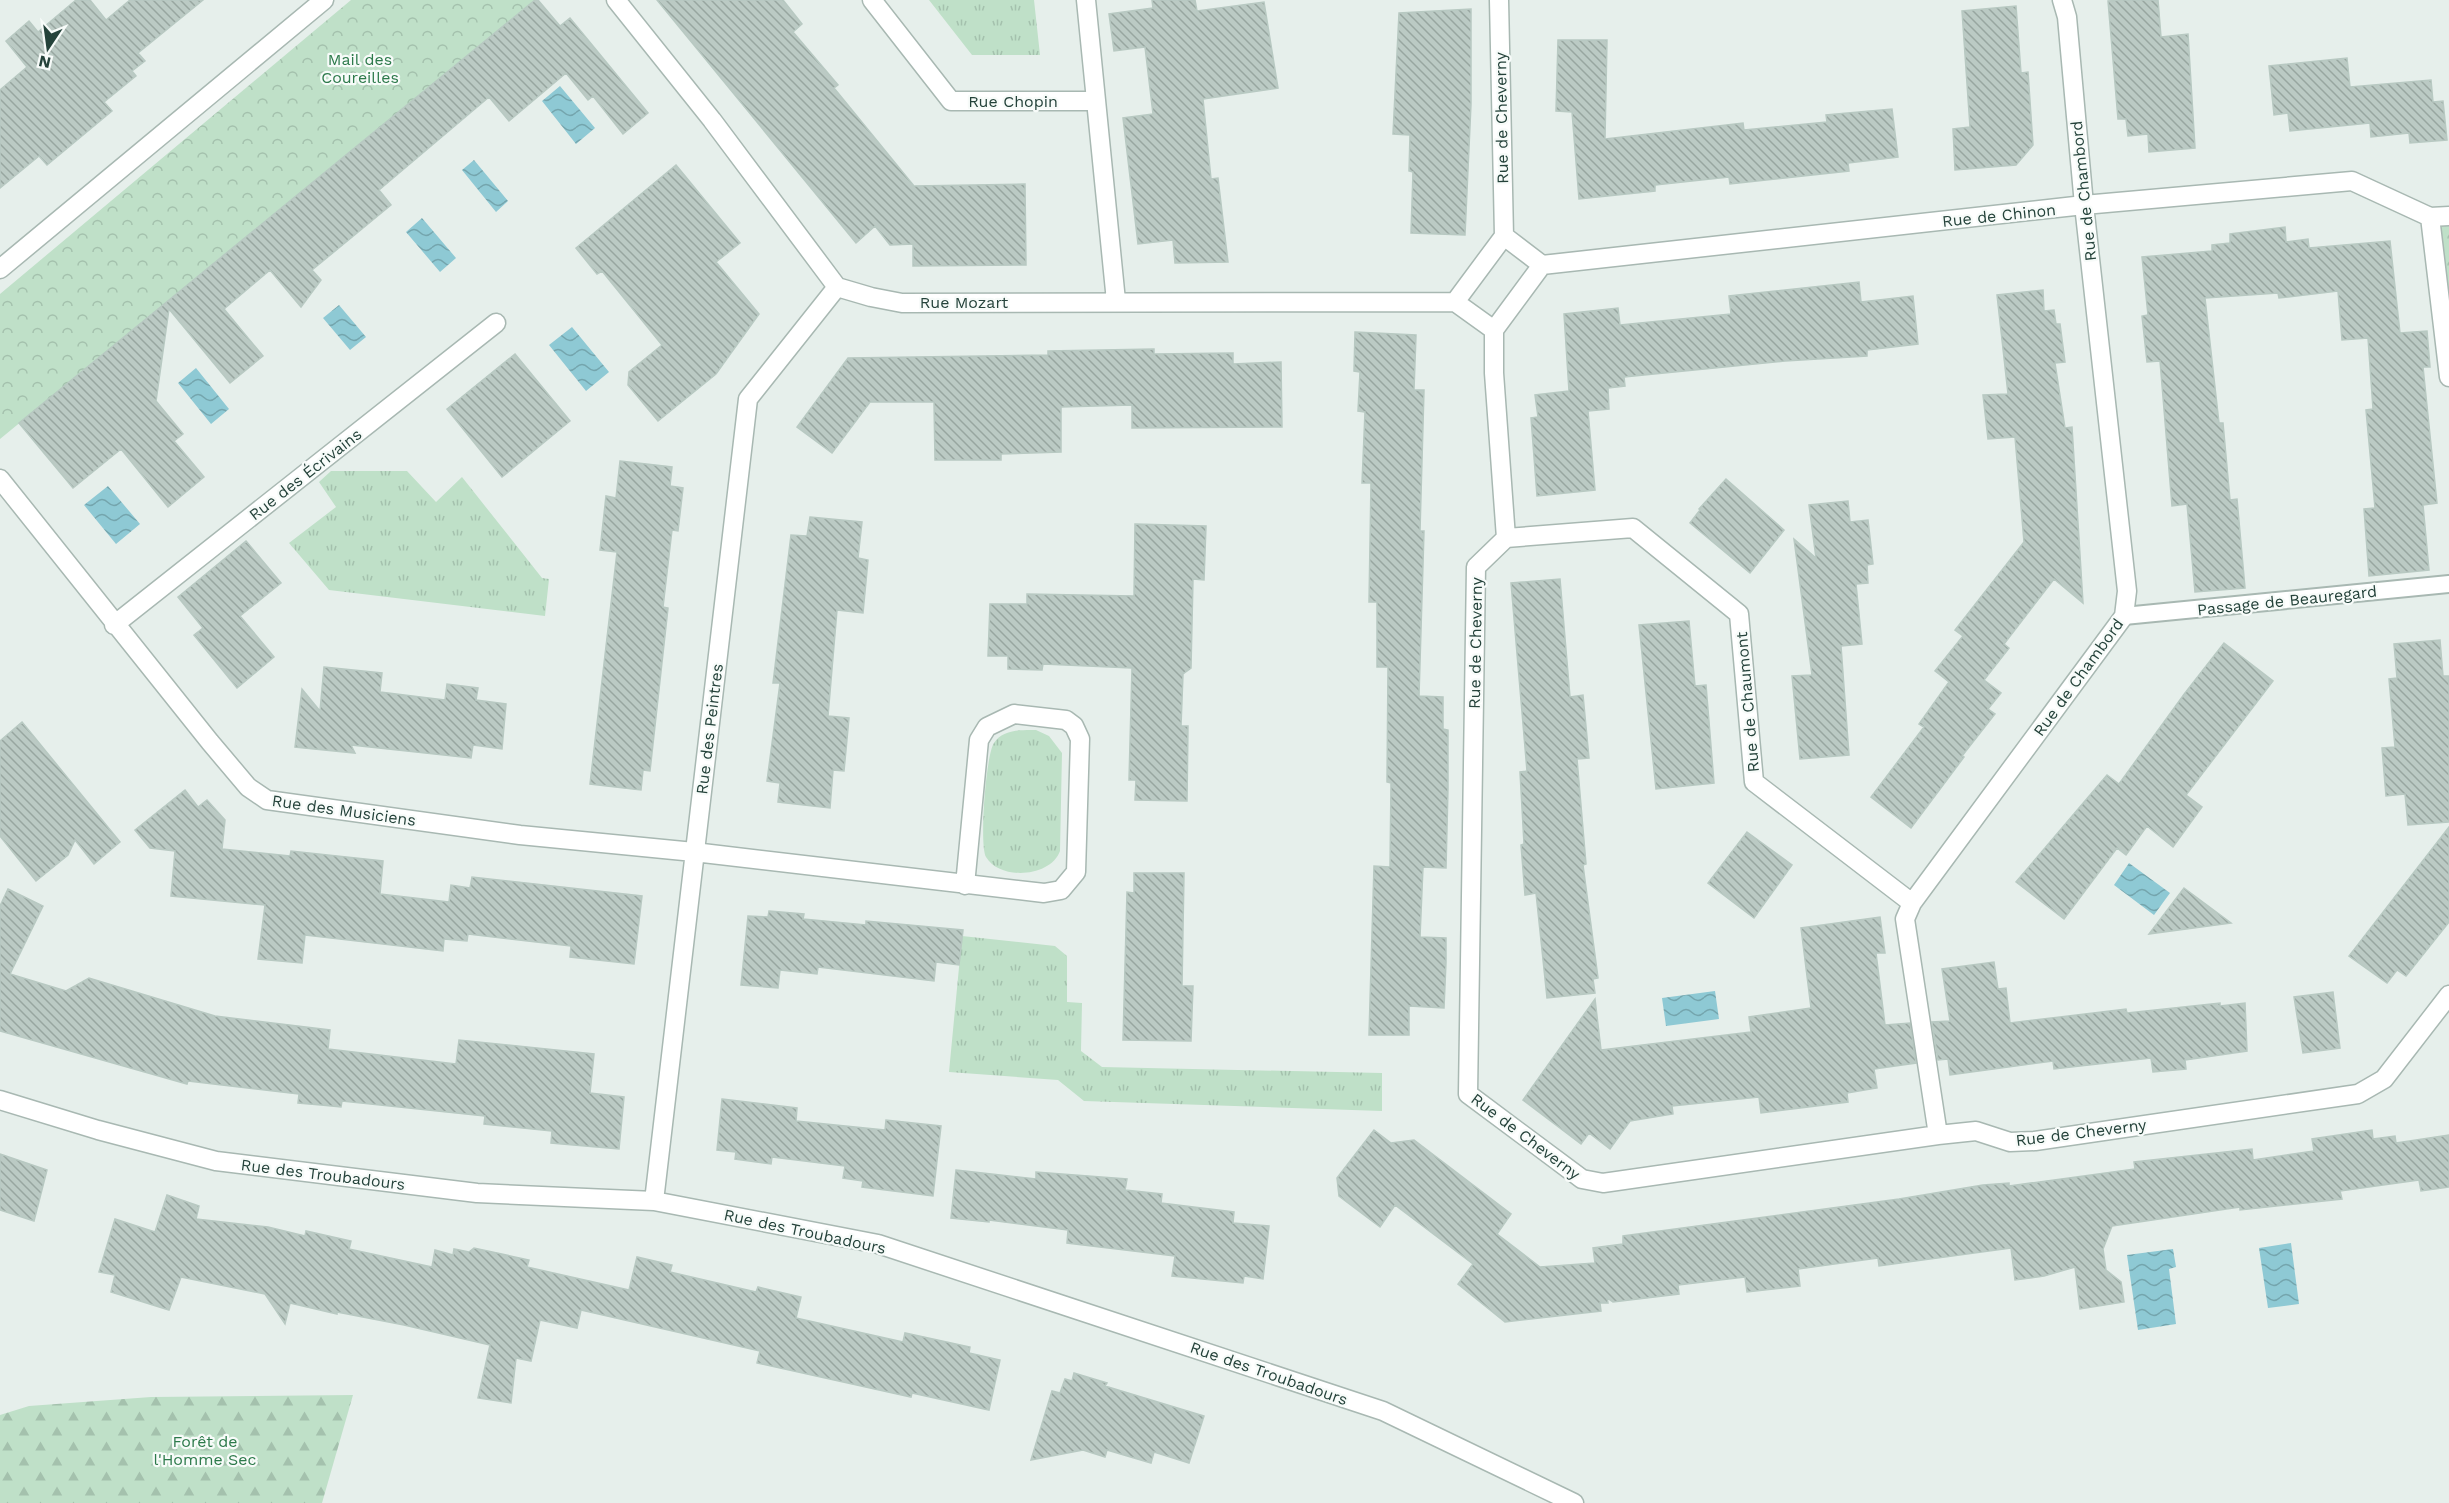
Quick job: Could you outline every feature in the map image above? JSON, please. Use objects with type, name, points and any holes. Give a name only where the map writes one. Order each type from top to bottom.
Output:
[{"type":"street","points":[[0,269],[324,0]]},
{"type":"street","points":[[616,0],[712,120],[837,287]]},
{"type":"street","name":"Rue Chopin","points":[[872,0],[951,101],[1096,101]]},
{"type":"street","points":[[1086,0],[1116,301]]},
{"type":"street","name":"Rue de Cheverny","points":[[1499,0],[1504,236]]},
{"type":"street","name":"Rue de Chambord","points":[[1938,1135],[1905,919],[1912,903],[2124,616],[2127,591],[2084,205],[2067,17],[2062,0]]},
{"type":"street","name":"Rue de Chinon","points":[[1542,265],[2084,205],[2352,181],[2430,218]]},
{"type":"street","points":[[2449,216],[2430,218],[2449,377]]},
{"type":"street","points":[[1494,330],[1455,302],[1504,236],[1542,265],[1494,330],[1494,374],[1506,538]]},
{"type":"street","name":"Rue Mozart","points":[[837,287],[902,303],[1455,302]]},
{"type":"street","name":"Rue des Peintres","points":[[654,1201],[748,399],[837,287]]},
{"type":"street","name":"Rue des Écrivains","points":[[114,625],[496,324]]},
{"type":"street","name":"Rue des Musiciens","points":[[0,479],[114,625],[248,788],[267,800],[520,835],[694,852],[965,885],[1044,893],[1061,890],[1076,872],[1080,740],[1074,726],[1066,720],[1014,714],[987,727],[979,740],[965,885]]},
{"type":"street","name":"Rue de Chaumont","points":[[1506,538],[1633,528],[1739,614],[1754,782],[1912,903]]},
{"type":"street","name":"Rue de Cheverny","points":[[1506,538],[1476,567],[1468,1094],[1582,1179],[1604,1183],[1976,1131],[2010,1142],[2035,1141],[2358,1094],[2384,1078],[2449,995]]},
{"type":"street","name":"Rue des Troubadours","points":[[0,1100],[98,1130],[216,1161],[477,1193],[654,1201],[878,1244],[1383,1411],[1574,1503]]},
{"type":"lane","name":"Passage de Beauregard","points":[[2124,616],[2449,584]]},
{"type":"green space","name":"Mail des Coureilles","points":[[351,0],[535,0],[0,439],[0,294]]},
{"type":"green space","points":[[929,0],[1034,0],[1040,55],[972,55]]},
{"type":"green space","points":[[2449,216],[2449,387],[2430,217]]},
{"type":"green space","points":[[331,471],[407,471],[436,502],[462,477],[542,578],[549,579],[545,616],[329,590],[289,543],[336,507],[319,482]]},
{"type":"green space","points":[[1036,730],[1049,736],[1062,753],[1060,851],[1055,860],[1047,866],[1036,871],[1013,873],[993,865],[986,857],[984,849],[983,819],[988,764],[994,743],[1002,735],[1013,731]]},
{"type":"green space","points":[[962,936],[1055,946],[1067,956],[1067,1002],[1082,1003],[1081,1051],[1102,1067],[1382,1073],[1382,1111],[1084,1101],[1058,1080],[949,1072]]},
{"type":"green space","name":"Forêt de l'Homme Sec","points":[[353,1395],[322,1503],[0,1503],[0,1415],[29,1406],[151,1397]]},
{"type":"water","points":[[560,86],[595,128],[576,144],[542,101]]},
{"type":"water","points":[[474,160],[508,201],[496,212],[462,170]]},
{"type":"water","points":[[422,218],[456,258],[440,272],[406,232]]},
{"type":"water","points":[[339,305],[366,337],[350,350],[323,318]]},
{"type":"water","points":[[572,327],[609,372],[586,391],[549,345]]},
{"type":"water","points":[[196,368],[229,409],[211,424],[178,383]]},
{"type":"water","points":[[108,486],[140,524],[116,544],[84,505]]},
{"type":"water","points":[[2129,863],[2170,893],[2154,915],[2114,885]]},
{"type":"water","points":[[1715,991],[1719,1019],[1666,1026],[1662,998]]},
{"type":"water","points":[[2291,1243],[2299,1304],[2268,1308],[2259,1248]]},
{"type":"water","points":[[2173,1249],[2176,1267],[2169,1269],[2176,1324],[2138,1330],[2127,1255]]},
{"type":"building","points":[[76,0],[90,0],[106,20],[130,0],[203,0],[138,53],[145,61],[132,71],[136,76],[104,102],[112,111],[47,165],[39,156],[0,188],[0,90],[27,67],[6,41],[29,21],[38,32]]},
{"type":"building","points":[[535,0],[538,0],[560,26],[570,18],[648,113],[623,134],[593,96],[588,100],[566,73],[509,121],[489,97],[379,190],[391,205],[312,270],[321,280],[301,307],[270,270],[224,309],[263,356],[230,383],[169,309],[156,401],[183,434],[174,441],[204,477],[168,507],[121,449],[73,488],[19,423]]},
{"type":"building","points":[[657,0],[783,0],[802,24],[793,32],[838,85],[834,88],[914,186],[1025,184],[1026,265],[913,266],[913,244],[890,245],[875,226],[856,243]]},
{"type":"building","points":[[1152,0],[1195,0],[1197,11],[1264,2],[1278,88],[1203,99],[1211,179],[1218,178],[1228,262],[1175,263],[1173,240],[1138,244],[1123,118],[1153,114],[1145,47],[1114,51],[1109,14],[1153,8]]},
{"type":"building","points":[[2158,0],[2161,37],[2188,34],[2195,148],[2149,152],[2148,134],[2128,136],[2126,119],[2118,119],[2108,1]]},
{"type":"building","points":[[2016,6],[2021,73],[2028,72],[2033,145],[2016,165],[1955,170],[1953,129],[1970,127],[1962,11]]},
{"type":"building","points":[[1471,9],[1471,104],[1465,235],[1411,233],[1413,172],[1409,171],[1410,135],[1393,134],[1399,13]]},
{"type":"building","points":[[1558,40],[1607,40],[1605,139],[1743,123],[1744,130],[1827,122],[1826,115],[1892,109],[1898,157],[1848,163],[1849,171],[1730,184],[1729,177],[1655,185],[1655,191],[1579,199],[1572,112],[1556,111]]},
{"type":"building","points":[[2347,58],[2350,87],[2431,80],[2433,102],[2443,101],[2447,140],[2410,143],[2409,133],[2371,137],[2370,123],[2290,131],[2288,113],[2274,115],[2269,66]]},
{"type":"building","points":[[676,165],[740,243],[716,262],[759,314],[716,374],[658,421],[628,385],[629,372],[662,345],[602,271],[597,274],[576,248]]},
{"type":"building","points":[[2285,227],[2286,242],[2308,239],[2309,248],[2390,241],[2400,333],[2427,331],[2430,367],[2423,367],[2437,503],[2423,505],[2429,570],[2369,576],[2364,509],[2375,508],[2366,410],[2373,409],[2368,338],[2342,340],[2338,291],[2279,298],[2278,293],[2205,298],[2219,423],[2223,423],[2230,500],[2237,499],[2245,588],[2195,592],[2187,504],[2172,506],[2160,361],[2147,362],[2142,316],[2148,315],[2142,257],[2212,251],[2212,245],[2230,243],[2230,234]]},
{"type":"building","points":[[1859,282],[1861,302],[1913,296],[1918,344],[1867,350],[1867,356],[1785,361],[1624,377],[1625,386],[1608,388],[1609,409],[1588,411],[1595,490],[1537,496],[1531,418],[1538,417],[1535,395],[1569,391],[1564,314],[1618,308],[1620,325],[1731,314],[1729,296]]},
{"type":"building","points":[[2043,290],[2044,311],[2054,310],[2056,324],[2060,324],[2065,362],[2055,363],[2065,428],[2072,427],[2083,603],[2054,579],[2004,644],[2009,648],[1984,680],[2001,693],[1988,709],[1995,714],[1911,828],[1871,797],[1924,727],[1919,724],[1949,682],[1935,671],[1963,636],[1955,630],[2024,542],[2015,437],[1988,439],[1983,395],[2008,394],[1997,295]]},
{"type":"building","points":[[1355,332],[1416,335],[1414,390],[1424,390],[1420,531],[1424,531],[1419,696],[1443,697],[1443,729],[1448,730],[1448,788],[1446,868],[1423,867],[1420,937],[1446,938],[1446,962],[1444,1008],[1409,1006],[1409,1035],[1369,1035],[1374,866],[1390,867],[1391,783],[1387,782],[1388,667],[1377,667],[1377,602],[1369,602],[1371,483],[1362,483],[1365,412],[1358,411],[1360,372],[1354,371]]},
{"type":"building","points":[[1154,349],[1154,354],[1233,353],[1233,364],[1281,362],[1282,427],[1132,428],[1132,405],[1061,407],[1061,452],[1001,454],[1001,460],[935,460],[934,402],[870,402],[832,453],[797,427],[848,358],[1048,355],[1048,351]]},
{"type":"building","points":[[515,354],[570,421],[502,477],[447,409]]},
{"type":"building","points":[[620,461],[672,467],[670,486],[683,488],[678,531],[672,530],[663,607],[668,608],[650,771],[643,770],[641,790],[590,784],[617,552],[600,550],[606,496],[616,498]]},
{"type":"building","points":[[1726,479],[1784,530],[1750,573],[1690,523],[1699,509]]},
{"type":"building","points":[[1848,501],[1850,522],[1868,520],[1873,564],[1867,565],[1868,583],[1856,584],[1862,644],[1841,646],[1849,755],[1800,759],[1792,676],[1812,675],[1794,539],[1816,558],[1809,505]]},
{"type":"building","points":[[810,517],[862,522],[858,558],[868,560],[863,613],[837,610],[828,716],[849,718],[844,771],[833,770],[830,808],[778,802],[780,783],[767,781],[780,683],[773,683],[791,535],[807,536]]},
{"type":"building","points":[[1135,524],[1206,526],[1204,580],[1193,579],[1191,668],[1183,674],[1181,726],[1188,726],[1187,801],[1135,800],[1136,780],[1129,780],[1132,668],[1043,664],[1042,670],[1008,669],[1008,656],[988,656],[990,604],[1027,604],[1027,594],[1134,596]]},
{"type":"building","points":[[246,541],[281,583],[240,616],[274,657],[237,688],[194,635],[203,628],[178,597]]},
{"type":"building","points":[[1560,579],[1570,697],[1583,695],[1589,758],[1577,759],[1586,864],[1583,865],[1598,978],[1593,979],[1595,993],[1547,998],[1536,893],[1525,895],[1521,845],[1524,844],[1520,772],[1527,771],[1511,583]]},
{"type":"building","points":[[1689,621],[1695,686],[1706,685],[1714,783],[1656,789],[1639,625]]},
{"type":"building","points":[[2440,640],[2443,676],[2449,676],[2449,822],[2408,825],[2405,794],[2386,796],[2382,748],[2395,747],[2389,679],[2397,678],[2394,644]]},
{"type":"building","points":[[2224,643],[2273,681],[2186,795],[2202,807],[2173,847],[2147,826],[2126,855],[2117,848],[2064,919],[2016,882],[2107,775],[2119,784]]},
{"type":"building","points":[[324,667],[382,673],[380,692],[445,700],[447,684],[478,688],[476,700],[506,704],[502,749],[473,745],[471,758],[351,745],[355,753],[295,747],[302,689],[320,711]]},
{"type":"building","points":[[22,722],[120,842],[94,864],[75,840],[68,855],[36,881],[0,836],[0,741]]},
{"type":"building","points":[[185,790],[198,807],[207,800],[225,820],[222,849],[290,856],[291,851],[383,861],[380,894],[449,902],[451,885],[470,888],[472,877],[642,896],[634,964],[570,957],[571,946],[468,934],[467,941],[444,939],[443,951],[305,935],[302,963],[258,959],[265,905],[171,896],[175,851],[150,848],[135,830]]},
{"type":"building","points":[[2449,827],[2449,922],[2406,976],[2397,970],[2387,983],[2349,956]]},
{"type":"building","points":[[1747,832],[1792,865],[1754,918],[1708,883]]},
{"type":"building","points":[[1134,873],[1184,873],[1182,986],[1193,986],[1191,1041],[1123,1040],[1127,892],[1134,893]]},
{"type":"building","points":[[2184,888],[2231,923],[2149,934]]},
{"type":"building","points":[[8,889],[43,906],[10,974],[66,991],[89,978],[215,1016],[330,1030],[328,1049],[456,1064],[459,1040],[594,1054],[590,1093],[624,1097],[619,1149],[551,1143],[552,1131],[484,1124],[485,1116],[342,1101],[341,1107],[298,1103],[299,1094],[188,1081],[187,1084],[0,1031],[0,906]]},
{"type":"building","points":[[769,911],[804,914],[803,919],[866,925],[866,921],[963,930],[959,965],[936,962],[934,981],[818,967],[817,974],[780,970],[778,988],[741,985],[748,916],[768,917]]},
{"type":"building","points":[[1880,917],[1885,953],[1876,953],[1885,1025],[1910,1023],[1916,1063],[1874,1069],[1877,1088],[1847,1093],[1848,1102],[1761,1113],[1759,1097],[1672,1106],[1673,1114],[1630,1121],[1610,1149],[1589,1133],[1581,1144],[1523,1100],[1595,999],[1601,1050],[1751,1032],[1749,1017],[1811,1008],[1801,928]]},
{"type":"building","points":[[1994,962],[1998,989],[2006,988],[2010,1023],[2126,1009],[2127,1013],[2220,1003],[2220,1006],[2245,1003],[2247,1051],[2185,1060],[2186,1069],[2153,1072],[2151,1058],[2054,1069],[2053,1061],[1950,1075],[1948,1059],[1938,1060],[1932,1022],[1950,1021],[1942,969]]},
{"type":"building","points":[[2333,992],[2340,1048],[2303,1053],[2294,997]]},
{"type":"building","points":[[722,1099],[797,1108],[796,1121],[885,1130],[886,1120],[941,1126],[933,1196],[862,1187],[863,1181],[843,1178],[845,1166],[772,1157],[771,1164],[735,1159],[736,1152],[717,1150]]},
{"type":"building","points":[[1374,1130],[1391,1143],[1414,1140],[1511,1214],[1497,1234],[1540,1267],[1595,1263],[1593,1248],[1623,1244],[1623,1236],[1899,1199],[1983,1185],[2009,1183],[2009,1186],[2135,1169],[2134,1162],[2252,1149],[2253,1160],[2314,1151],[2312,1139],[2372,1130],[2373,1139],[2395,1136],[2396,1143],[2449,1135],[2449,1187],[2421,1191],[2419,1180],[2340,1191],[2342,1199],[2240,1210],[2240,1207],[2112,1226],[2103,1249],[2106,1270],[2121,1282],[2124,1302],[2080,1309],[2075,1267],[2044,1276],[2015,1280],[2011,1248],[1879,1266],[1878,1258],[1798,1269],[1800,1286],[1747,1292],[1745,1277],[1678,1285],[1679,1294],[1613,1302],[1607,1298],[1608,1303],[1600,1303],[1601,1311],[1505,1322],[1458,1284],[1473,1264],[1395,1205],[1380,1227],[1339,1196],[1337,1178]]},
{"type":"building","points":[[0,1154],[47,1170],[34,1221],[0,1210]]},
{"type":"building","points":[[956,1170],[1036,1179],[1036,1172],[1127,1179],[1125,1190],[1162,1194],[1161,1203],[1234,1212],[1233,1223],[1269,1226],[1263,1279],[1244,1276],[1243,1283],[1172,1276],[1175,1256],[1067,1243],[1068,1230],[989,1220],[989,1222],[951,1218]]},
{"type":"building","points":[[167,1195],[199,1206],[196,1219],[268,1227],[305,1236],[306,1231],[351,1241],[349,1249],[432,1267],[435,1250],[453,1255],[454,1249],[469,1252],[474,1248],[529,1260],[527,1267],[629,1290],[637,1257],[672,1265],[670,1272],[756,1292],[758,1287],[801,1297],[796,1318],[903,1342],[905,1333],[970,1347],[969,1353],[1000,1360],[989,1410],[912,1393],[911,1397],[757,1363],[760,1351],[581,1310],[577,1328],[540,1320],[531,1361],[516,1358],[511,1403],[478,1398],[490,1345],[404,1325],[337,1312],[337,1314],[290,1303],[285,1324],[265,1294],[181,1277],[169,1310],[111,1292],[115,1275],[99,1272],[115,1219],[155,1232]]},
{"type":"building","points":[[1074,1373],[1107,1383],[1105,1386],[1204,1416],[1189,1463],[1154,1452],[1151,1463],[1107,1450],[1105,1457],[1083,1450],[1031,1460],[1052,1391],[1060,1393],[1065,1379],[1072,1381]]}]
